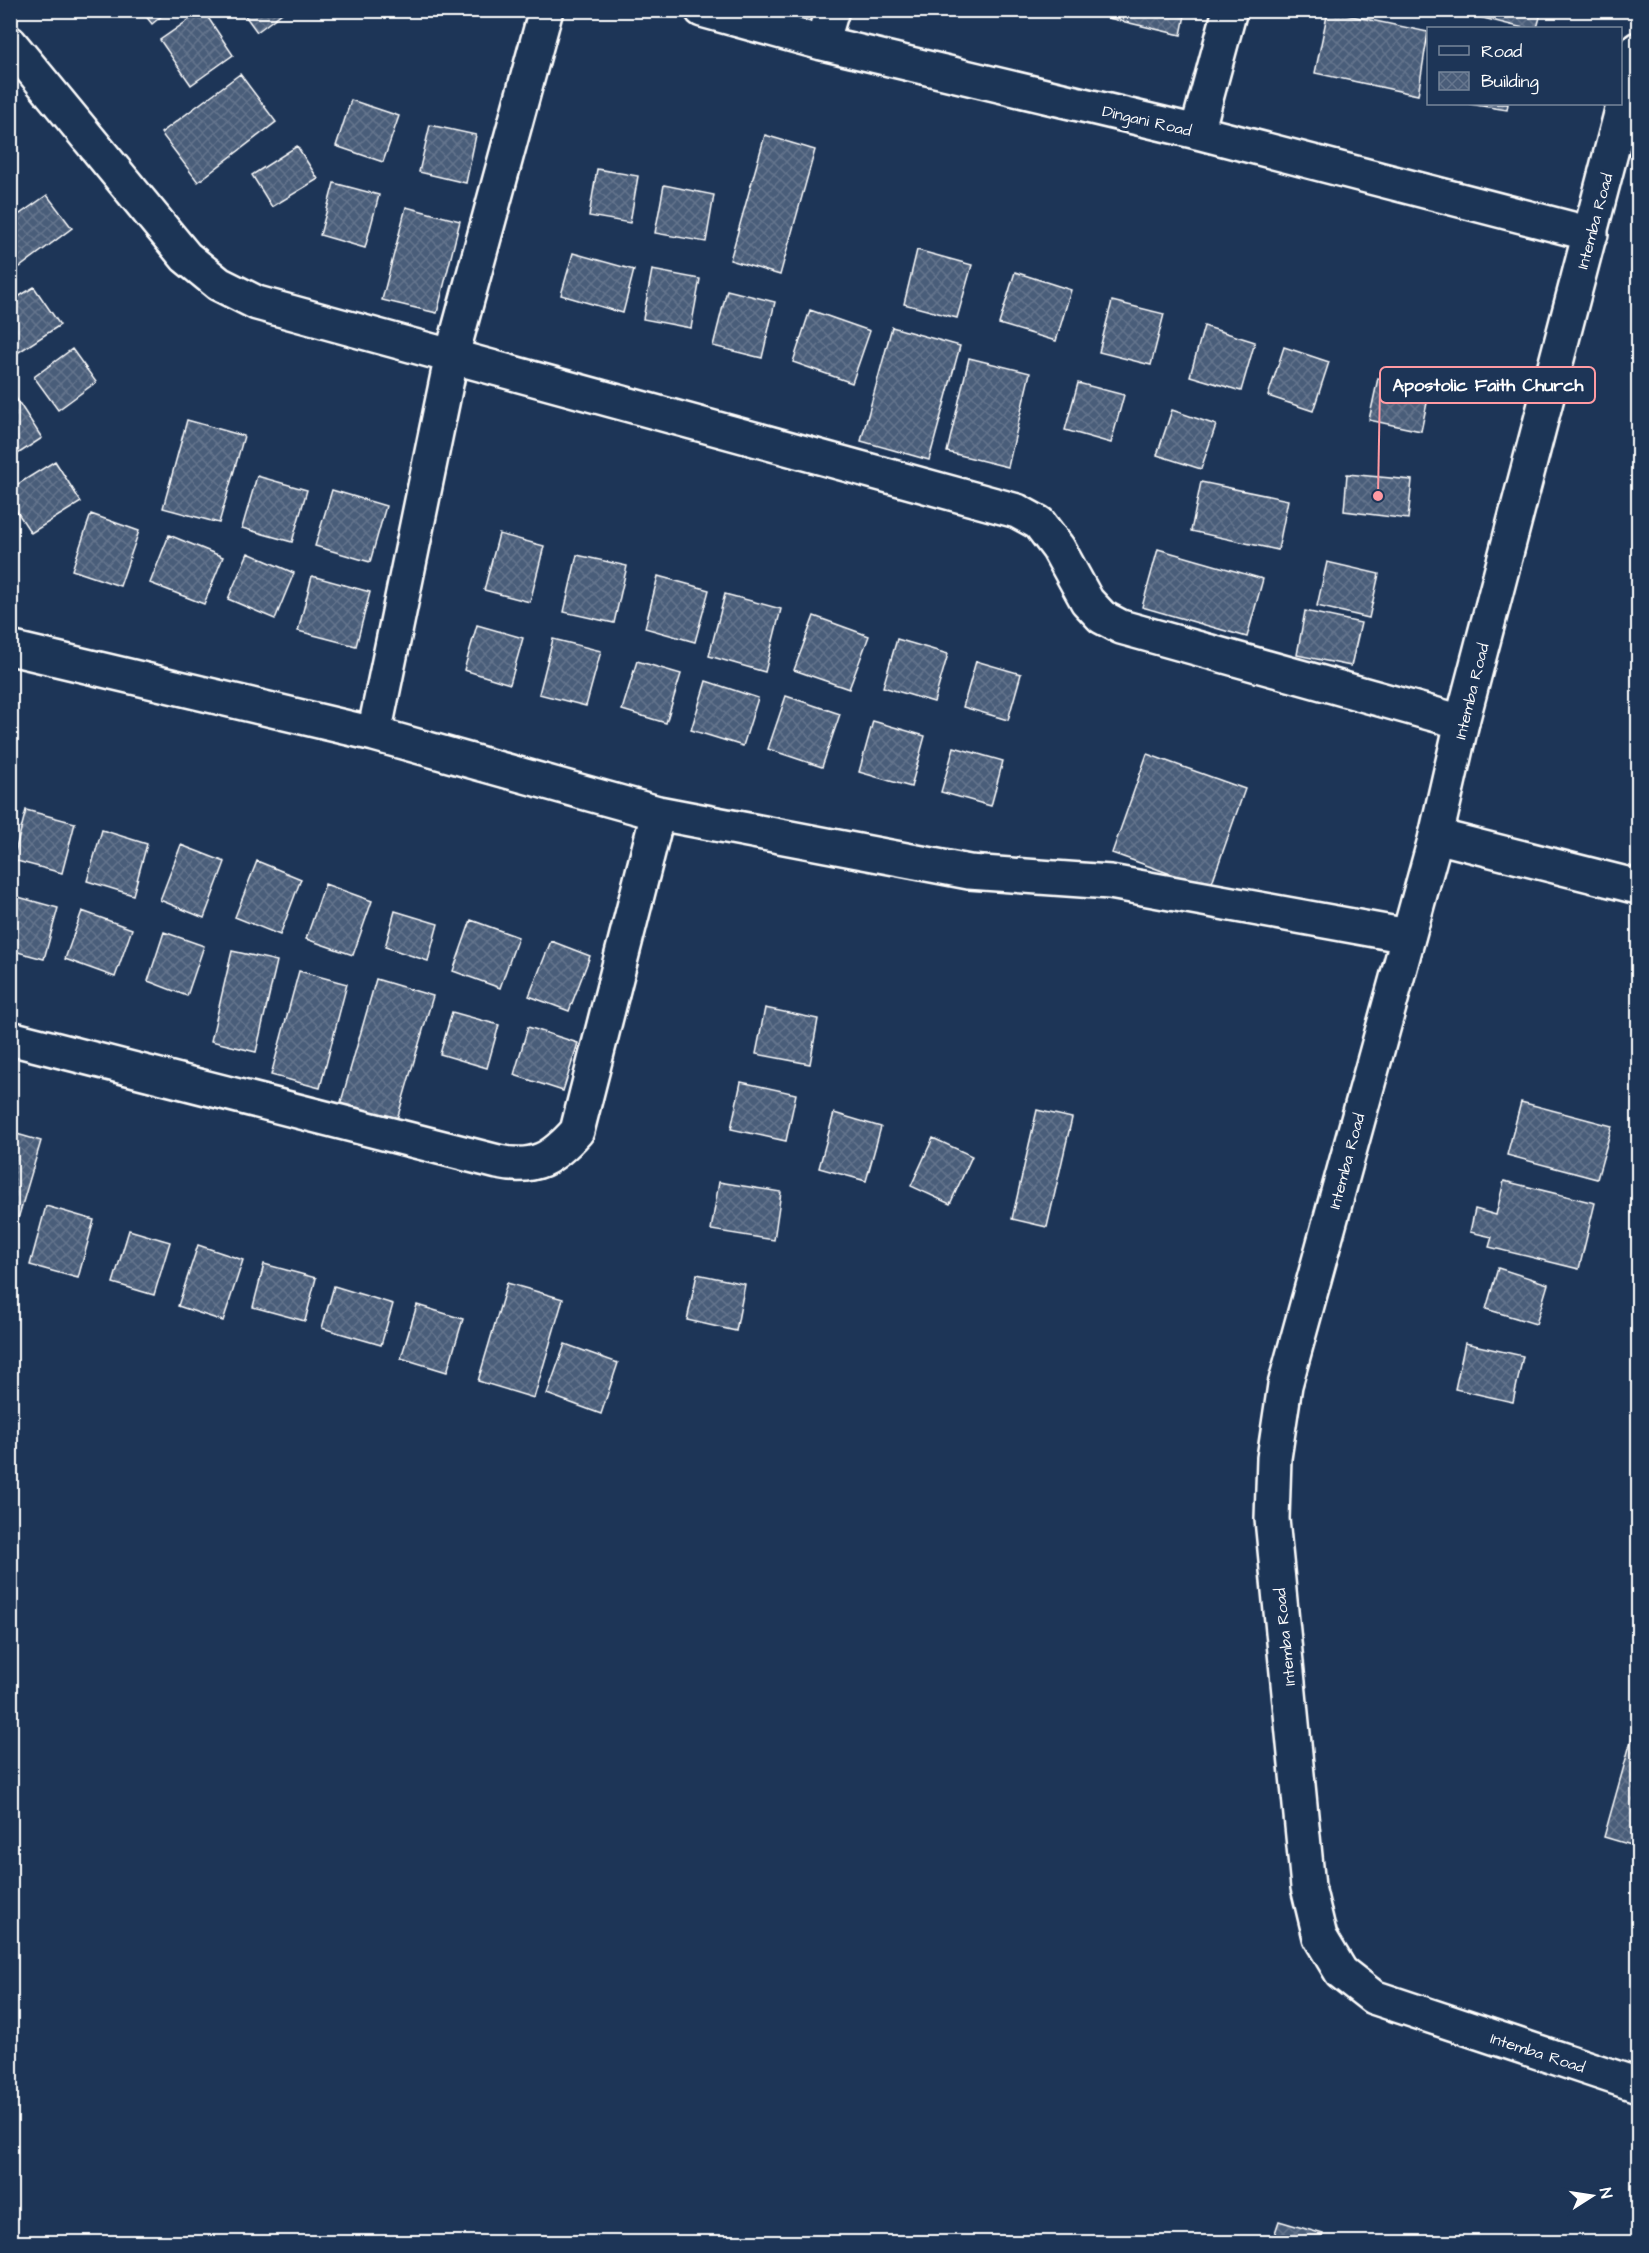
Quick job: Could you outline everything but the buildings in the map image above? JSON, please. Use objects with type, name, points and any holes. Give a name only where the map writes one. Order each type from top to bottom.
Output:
[{"type":"street","points":[[374,734],[452,355],[546,10]]},
{"type":"street","name":"Dingani Road","points":[[702,10],[822,44],[1197,132],[1591,234]]},
{"type":"street","points":[[822,44],[832,10]]},
{"type":"street","points":[[1197,132],[1230,10]]},
{"type":"street","points":[[10,43],[186,257],[219,284],[257,303],[1017,511],[1039,524],[1058,548],[1087,601],[1102,617],[1121,627],[1462,722]]},
{"type":"street","name":"Intemba Road","points":[[1638,49],[1462,722],[1436,836],[1285,1385],[1274,1458],[1272,1519],[1308,1887],[1320,1936],[1341,1972],[1373,1997],[1638,2085]]},
{"type":"street","points":[[10,648],[374,734],[658,813],[969,872],[1110,882],[1408,936]]},
{"type":"street","points":[[10,1038],[498,1162],[519,1166],[543,1161],[562,1148],[577,1131],[658,813]]},
{"type":"street","points":[[1436,836],[1638,887]]},
{"type":"place","name":"Apostolic Faith Church","points":[[1378,496]]}]
